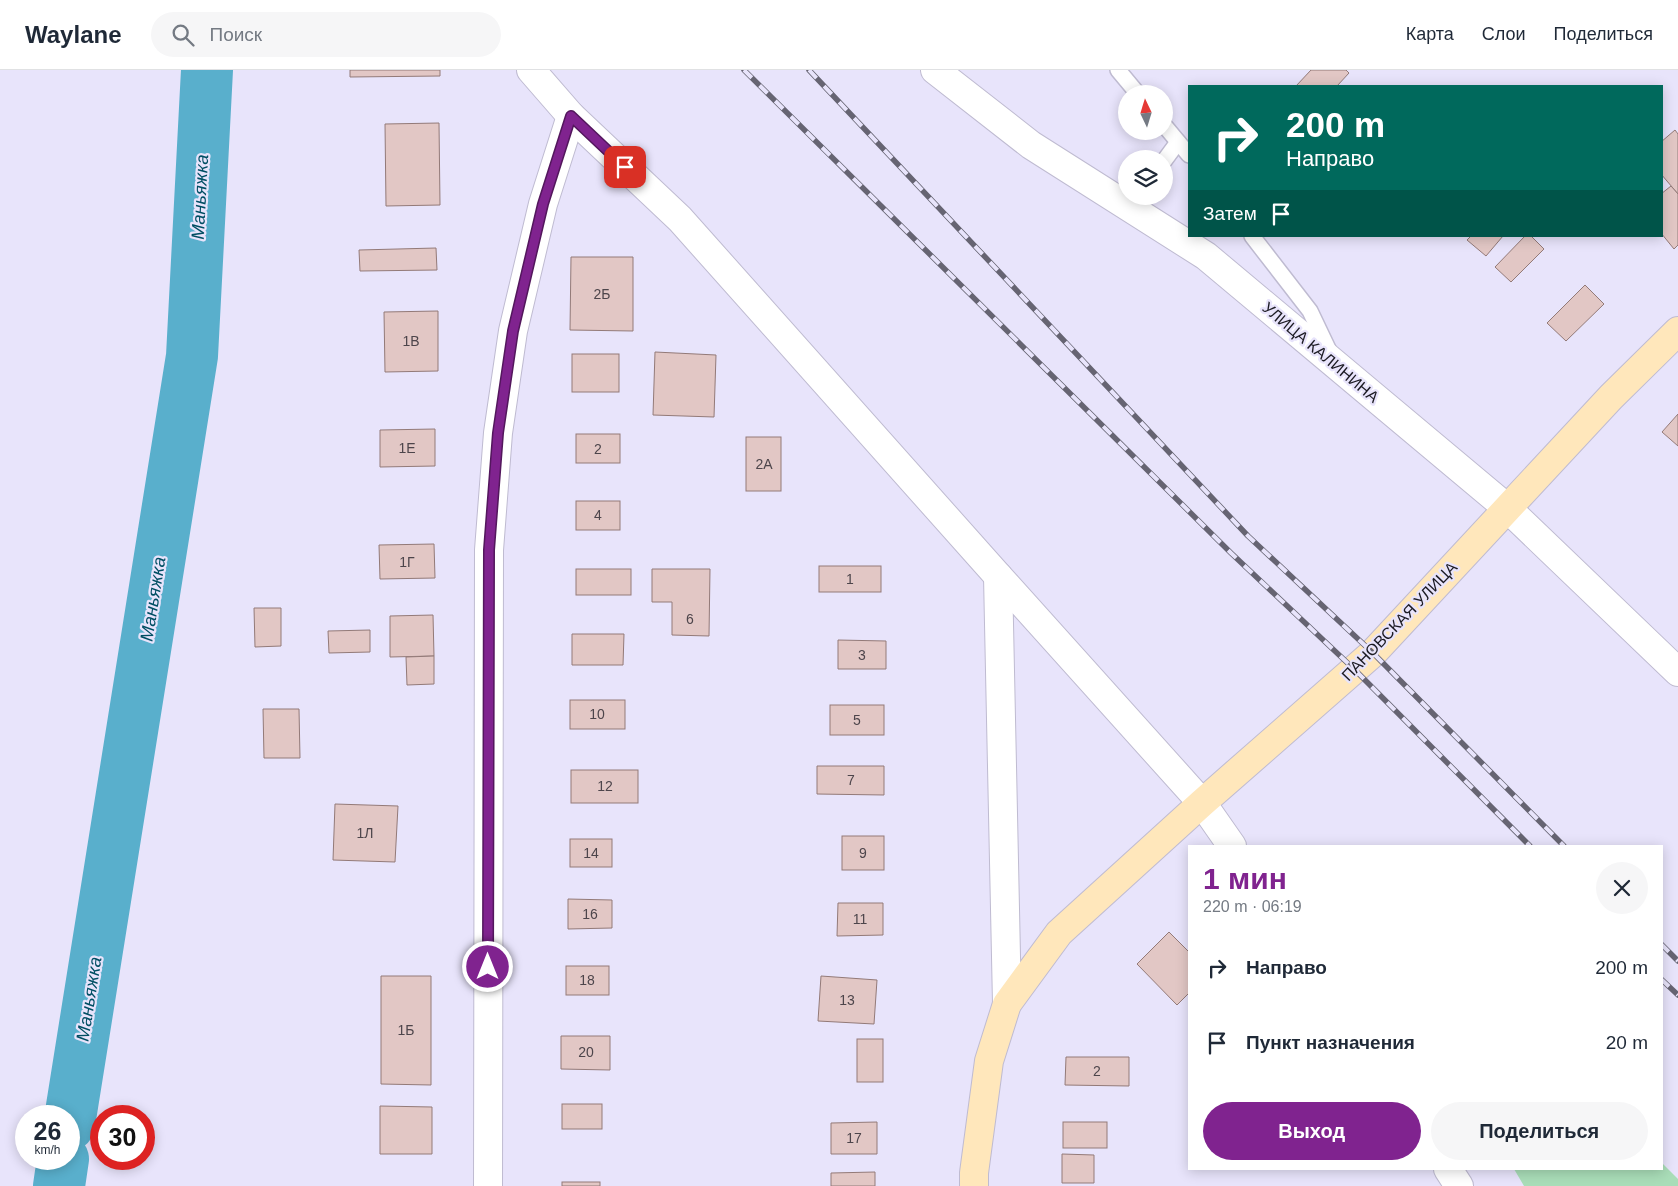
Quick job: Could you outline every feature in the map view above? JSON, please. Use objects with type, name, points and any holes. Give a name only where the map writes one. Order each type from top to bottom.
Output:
[{"type":"main road","name":"ПАНОВСКАЯ УЛИЦА","points":[[974,1186],[974,1173],[989,1061],[1007,1004],[1059,933],[1202,803],[1372,653],[1611,397],[1678,331]]},
{"type":"street","points":[[530,70],[571,116],[680,218],[1202,803],[1231,845]]},
{"type":"street","name":"УЛИЦА КАЛИНИНА","points":[[935,70],[1031,145],[1118,193]]},
{"type":"street","points":[[488,1186],[489,550],[492,501],[498,433],[513,331],[543,204],[571,116]]},
{"type":"street","name":"УЛИЦА КАЛИНИНА","points":[[1138,205],[1206,256],[1507,508],[1678,672]]},
{"type":"street","points":[[998,576],[1007,1004]]},
{"type":"street","points":[[1449,1170],[1459,1186]]},
{"type":"lane","points":[[1118,70],[1130,85]]},
{"type":"lane","points":[[1173,136],[1188,154]]},
{"type":"lane","points":[[1172,150],[1178,142]]},
{"type":"lane","points":[[1253,237],[1310,311],[1336,365]]},
{"type":"green space","points":[[1663,1164],[1678,1179],[1678,1186],[1524,1186],[1515,1170],[1663,1170]]},
{"type":"building","points":[[350,70],[440,70],[440,76],[350,77]]},
{"type":"building","points":[[1311,70],[1346,70],[1349,73],[1338,85],[1297,85]]},
{"type":"building","points":[[439,123],[440,205],[386,206],[385,124]]},
{"type":"building","points":[[1675,130],[1678,134],[1678,194],[1663,176],[1663,140]]},
{"type":"building","points":[[1671,186],[1678,194],[1678,245],[1674,249],[1663,235],[1663,192]]},
{"type":"building","points":[[1470,237],[1502,237],[1486,256],[1467,240]]},
{"type":"building","points":[[1524,237],[1532,237],[1544,249],[1511,282],[1495,267]]},
{"type":"building","points":[[436,248],[437,270],[360,271],[359,250]]},
{"type":"building","points":[[571,257],[633,257],[633,331],[570,330]]},
{"type":"building","points":[[1585,285],[1604,304],[1566,341],[1547,323]]},
{"type":"building","points":[[438,311],[438,371],[385,372],[384,312]]},
{"type":"building","points":[[655,352],[716,355],[714,417],[653,415]]},
{"type":"building","points":[[572,354],[619,354],[619,392],[572,392]]},
{"type":"building","points":[[1678,414],[1678,446],[1662,432]]},
{"type":"building","points":[[435,429],[435,466],[380,467],[380,430]]},
{"type":"building","points":[[576,434],[620,434],[620,463],[576,463]]},
{"type":"building","points":[[746,437],[781,437],[781,491],[746,491]]},
{"type":"building","points":[[576,501],[620,501],[620,530],[576,530]]},
{"type":"building","points":[[434,544],[435,578],[380,579],[379,545]]},
{"type":"building","points":[[819,566],[881,566],[881,592],[819,592]]},
{"type":"building","points":[[576,569],[631,569],[631,595],[576,595]]},
{"type":"building","points":[[652,569],[710,569],[709,636],[672,635],[672,602],[652,602]]},
{"type":"building","points":[[254,608],[281,608],[281,646],[255,647]]},
{"type":"building","points":[[433,615],[434,656],[390,657],[390,616]]},
{"type":"building","points":[[370,630],[370,652],[329,653],[328,631]]},
{"type":"building","points":[[572,634],[624,634],[623,665],[572,665]]},
{"type":"building","points":[[838,640],[886,641],[886,669],[838,669]]},
{"type":"building","points":[[434,656],[434,684],[407,685],[406,657]]},
{"type":"building","points":[[570,700],[625,700],[625,729],[570,729]]},
{"type":"building","points":[[830,705],[884,705],[884,735],[830,735]]},
{"type":"building","points":[[263,709],[299,709],[300,758],[264,758]]},
{"type":"building","points":[[817,766],[884,766],[884,795],[817,794]]},
{"type":"building","points":[[571,770],[638,770],[638,803],[571,803]]},
{"type":"building","points":[[335,804],[398,806],[395,862],[333,860]]},
{"type":"building","points":[[842,836],[884,836],[884,870],[842,870]]},
{"type":"building","points":[[570,839],[612,839],[612,867],[570,867]]},
{"type":"building","points":[[568,899],[612,900],[612,928],[568,929]]},
{"type":"building","points":[[838,903],[883,903],[883,935],[837,936]]},
{"type":"building","points":[[1169,932],[1188,951],[1188,994],[1177,1005],[1137,964]]},
{"type":"building","points":[[566,966],[609,966],[609,995],[566,995]]},
{"type":"building","points":[[381,976],[431,976],[431,1085],[381,1084]]},
{"type":"building","points":[[821,976],[877,980],[874,1024],[818,1021]]},
{"type":"building","points":[[561,1036],[610,1036],[610,1070],[561,1069]]},
{"type":"building","points":[[857,1039],[883,1039],[883,1082],[857,1082]]},
{"type":"building","points":[[1066,1057],[1129,1057],[1129,1086],[1065,1085]]},
{"type":"building","points":[[562,1104],[602,1104],[602,1129],[562,1129]]},
{"type":"building","points":[[380,1106],[432,1107],[432,1154],[380,1154]]},
{"type":"building","points":[[877,1122],[877,1154],[831,1154],[831,1123]]},
{"type":"building","points":[[1063,1122],[1107,1122],[1107,1148],[1063,1148]]},
{"type":"building","points":[[1062,1154],[1094,1155],[1094,1183],[1062,1183]]},
{"type":"building","points":[[875,1172],[875,1186],[831,1186],[831,1173]]},
{"type":"building","points":[[562,1182],[600,1182],[600,1186],[562,1186]]},
{"type":"waterway","name":"Маньяжка","points":[[72,1105],[192,356],[207,70]]},
{"type":"waterway","name":"Маньяжка","points":[[59,1186],[61,1170]]},
{"type":"railway","points":[[744,70],[1231,553],[1355,670],[1529,845]]},
{"type":"railway","points":[[809,70],[1248,536],[1373,653],[1563,845]]},
{"type":"railway","points":[[1663,946],[1678,961]]},
{"type":"railway","points":[[1663,981],[1678,995]]},
{"type":"route","points":[[488,967],[489,550],[498,433],[513,331],[543,204],[571,116],[625,167]]}]
